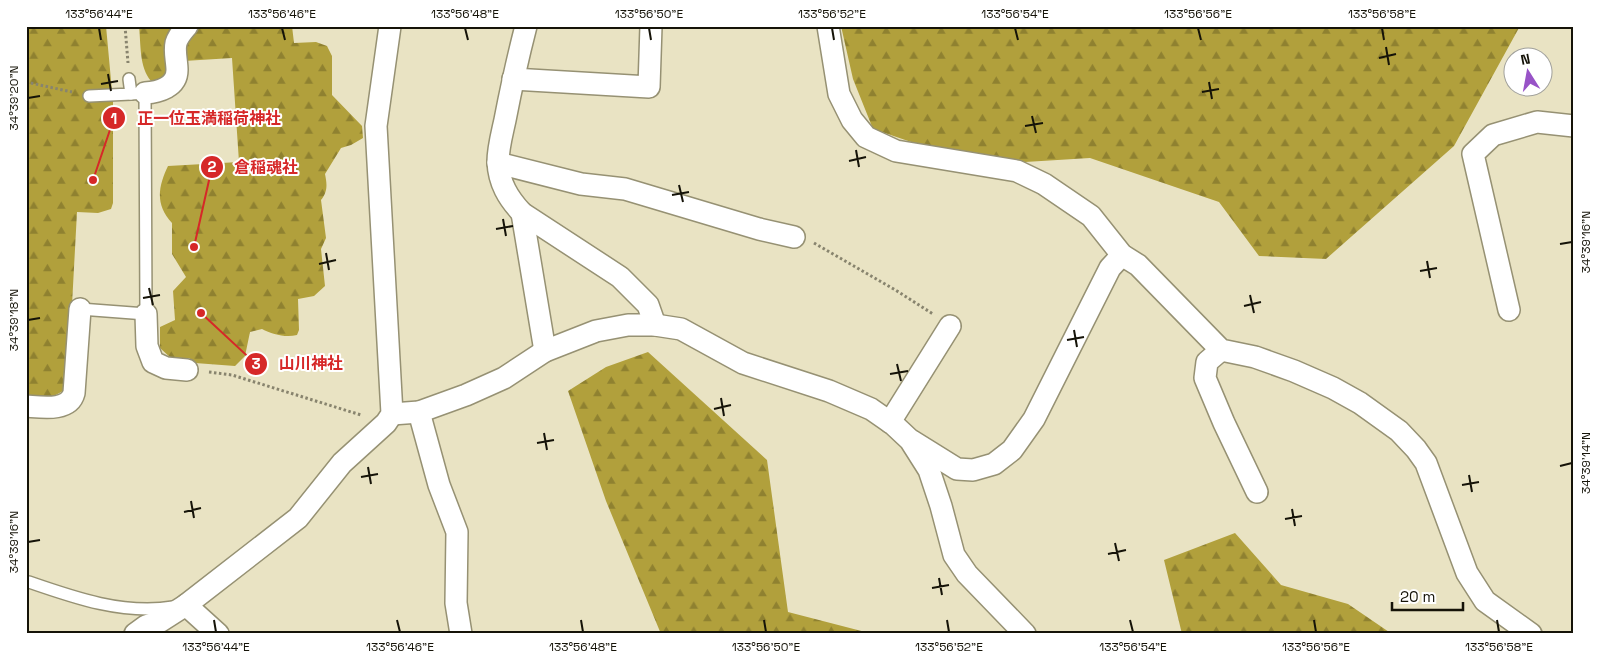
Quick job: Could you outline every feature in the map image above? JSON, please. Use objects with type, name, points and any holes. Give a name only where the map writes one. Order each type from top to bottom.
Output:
[{"type":"street","points":[[138,93],[164,89],[175,79],[177,72],[176,42],[186,26]]},
{"type":"street","points":[[389,418],[376,126],[390,26]]},
{"type":"street","points":[[526,26],[499,149],[498,163],[502,182],[509,200],[522,213],[620,277],[648,305],[655,325]]},
{"type":"street","points":[[513,79],[648,87],[651,26]]},
{"type":"street","points":[[828,26],[839,94],[852,120],[866,137],[896,151],[1017,171],[1044,184],[1091,216],[1122,255],[1138,265],[1221,350],[1255,357],[1333,388],[1360,403],[1399,431],[1426,463],[1467,572],[1485,601],[1532,634]]},
{"type":"street","points":[[1509,310],[1473,154],[1493,135],[1538,122],[1574,126]]},
{"type":"street","points":[[498,163],[581,184],[625,189],[759,229],[794,237]]},
{"type":"street","points":[[522,213],[546,351]]},
{"type":"street","points":[[135,634],[146,626],[161,621],[186,605],[298,518],[342,463],[389,418],[419,412],[466,395],[504,378],[546,351],[596,331],[628,325],[655,325],[681,329],[744,363],[829,391],[871,409],[890,422],[910,440],[957,469],[973,470],[994,464],[1012,450],[1034,419],[1110,268],[1122,255]]},
{"type":"street","points":[[26,406],[59,406],[67,404],[72,399],[80,309]]},
{"type":"street","points":[[146,314],[147,346],[153,362],[166,368],[187,370]]},
{"type":"street","points":[[890,422],[950,326]]},
{"type":"street","points":[[1221,350],[1207,362],[1205,378],[1224,423],[1258,492]]},
{"type":"street","points":[[419,412],[439,485],[457,532],[456,603],[461,634]]},
{"type":"street","points":[[910,440],[929,470],[954,555],[967,574],[1024,634]]},
{"type":"street","points":[[186,605],[218,634]]},
{"type":"lane","points":[[80,309],[146,314],[138,93],[130,79]]},
{"type":"lane","points":[[89,96],[138,93]]},
{"type":"lane","points":[[29,582],[69,596],[130,609],[153,610],[186,605]]},
{"type":"path","points":[[124,26],[130,79]]},
{"type":"path","points":[[26,82],[89,96]]},
{"type":"path","points":[[794,237],[812,242],[897,291],[950,326]]},
{"type":"path","points":[[187,370],[232,375],[389,418]]},
{"type":"green space","points":[[26,26],[106,26],[113,102],[113,203],[111,209],[98,213],[77,212],[68,379],[63,391],[52,397],[26,400]]},
{"type":"green space","points":[[139,26],[292,26],[294,43],[316,42],[327,46],[332,56],[332,95],[362,126],[363,138],[341,148],[325,174],[325,194],[321,200],[326,238],[321,249],[325,286],[314,296],[298,299],[299,330],[297,335],[279,335],[262,329],[250,332],[245,356],[235,366],[195,363],[189,358],[172,359],[160,348],[160,327],[175,320],[173,291],[186,277],[172,254],[172,223],[163,209],[160,189],[168,166],[239,162],[232,58],[168,62],[167,70],[163,77],[159,81],[151,81],[142,62]]},
{"type":"green space","points":[[841,26],[1520,26],[1508,48],[1502,48],[1502,59],[1454,146],[1326,259],[1259,256],[1219,202],[1090,158],[1025,162],[920,145],[873,129],[853,79]]},
{"type":"green space","points":[[648,352],[767,460],[788,612],[873,634],[661,634],[606,501],[568,391],[606,367]]},
{"type":"green space","points":[[1235,533],[1281,585],[1348,604],[1392,634],[1182,634],[1164,560]]},
{"type":"place","name":"正一位玉満稲荷神社","points":[[93,180]]},
{"type":"place","name":"倉稲魂社","points":[[194,247]]},
{"type":"place","name":"山川神社","points":[[201,313]]}]
